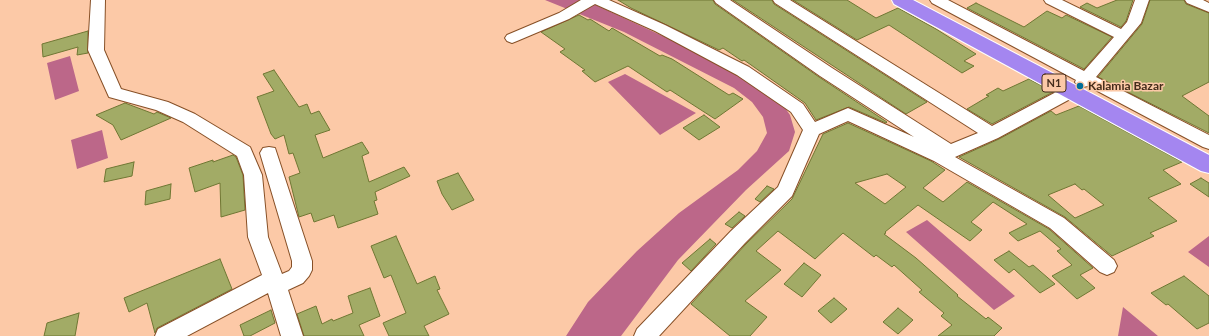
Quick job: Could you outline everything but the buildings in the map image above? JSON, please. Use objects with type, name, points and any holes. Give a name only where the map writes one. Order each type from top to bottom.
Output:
[{"type":"highway","name":"N1","points":[[900,0],[1209,165]]},
{"type":"highway","name":"N1","points":[[920,0],[1209,153]]},
{"type":"street","points":[[98,0],[96,50],[115,93],[162,106],[189,118],[244,152],[253,175],[258,237],[275,282],[292,336]]},
{"type":"street","points":[[512,38],[593,0],[660,28],[743,71],[798,108],[812,130]]},
{"type":"street","points":[[721,0],[945,154],[1057,223],[1107,266]]},
{"type":"street","points":[[780,0],[992,134]]},
{"type":"street","points":[[890,0],[1209,174]]},
{"type":"street","points":[[937,0],[1085,81],[1209,143]]},
{"type":"street","points":[[1051,0],[1123,36]]},
{"type":"street","points":[[1085,81],[1134,23],[1142,0]]},
{"type":"street","points":[[1192,0],[1209,8]]},
{"type":"street","points":[[646,336],[738,237],[785,191],[812,130],[848,114],[945,154],[992,134],[1065,95]]},
{"type":"street","points":[[166,336],[275,282],[296,278],[302,270],[302,261],[269,153]]},
{"type":"shaded area","points":[[545,0],[585,0],[723,64],[781,102],[790,115],[795,132],[789,151],[746,190],[678,260],[621,336],[566,336],[588,302],[637,251],[679,213],[738,170],[757,151],[767,133],[763,117],[752,102],[734,88],[624,32]]},
{"type":"shaded area","points":[[70,56],[79,91],[55,100],[47,63]]},
{"type":"shaded area","points":[[625,74],[696,113],[660,135],[608,82]]},
{"type":"shaded area","points":[[102,130],[108,158],[77,169],[71,140]]},
{"type":"shaded area","points":[[927,220],[1015,296],[994,310],[906,232]]},
{"type":"shaded area","points":[[1209,236],[1209,267],[1188,252]]},
{"type":"shaded area","points":[[1123,307],[1158,336],[1118,336]]},
{"type":"place","name":"Kalamia Bazar","points":[[1080,86]]}]
